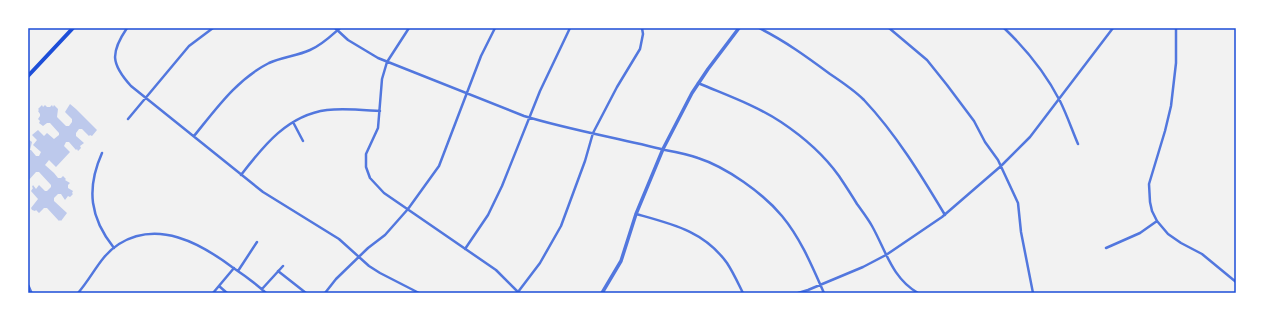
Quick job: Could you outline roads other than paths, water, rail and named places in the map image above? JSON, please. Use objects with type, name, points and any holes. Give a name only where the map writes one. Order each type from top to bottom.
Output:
[{"type":"main road","points":[[28,76],[73,28]]},
{"type":"street","points":[[127,28],[120,38],[115,51],[116,67],[126,81],[263,192],[339,239],[369,266],[419,293]]},
{"type":"street","points":[[128,119],[189,46],[213,28]]},
{"type":"street","points":[[409,28],[387,62],[382,79],[378,128],[366,154],[366,167],[370,178],[384,193],[496,270],[519,292],[540,263],[561,226],[585,162],[593,133],[617,87],[640,48],[643,34],[642,28]]},
{"type":"street","points":[[325,293],[336,280],[385,235],[408,209],[439,166],[482,56],[495,28]]},
{"type":"street","points":[[465,249],[488,215],[502,186],[540,91],[570,28]]},
{"type":"street","points":[[602,293],[620,261],[636,214],[663,149],[698,83],[739,28]]},
{"type":"street","points":[[758,28],[777,37],[798,50],[862,99],[906,153],[945,215]]},
{"type":"street","points":[[889,28],[927,60],[942,78],[974,121],[1001,166],[1018,203],[1021,232],[1033,293]]},
{"type":"street","points":[[1004,28],[1027,51],[1046,78],[1059,99],[1078,144]]},
{"type":"street","points":[[798,293],[820,285],[886,255],[945,215],[1001,166],[1030,137],[1113,28]]},
{"type":"street","points":[[1176,28],[1176,63],[1171,106],[1149,184],[1152,211],[1157,221],[1168,234],[1202,254],[1236,282]]},
{"type":"street","points":[[194,136],[238,85],[256,71],[273,61],[309,51],[326,41],[337,29],[348,40],[360,48],[387,62],[529,118],[663,149],[698,158],[712,164],[749,186],[782,215],[804,248],[824,293]]},
{"type":"street","points":[[698,83],[766,113],[782,123],[805,141],[823,158],[839,176],[872,226],[898,277],[909,288],[918,293]]},
{"type":"street","points":[[241,175],[267,143],[292,122],[304,116],[328,110],[380,111]]},
{"type":"street","points":[[292,122],[303,141]]},
{"type":"street","points":[[102,154],[93,176],[93,206],[100,227],[114,248]]},
{"type":"street","points":[[636,214],[685,228],[705,241],[727,263],[743,293]]},
{"type":"street","points":[[1106,248],[1133,236],[1157,221]]},
{"type":"street","points":[[78,293],[97,265],[114,248],[129,239],[142,235],[170,235],[193,242],[234,268],[266,293]]},
{"type":"street","points":[[238,271],[257,242]]},
{"type":"street","points":[[262,289],[283,266]]},
{"type":"street","points":[[213,293],[234,268]]},
{"type":"street","points":[[278,271],[306,293]]},
{"type":"street","points":[[28,286],[31,293]]},
{"type":"street","points":[[219,286],[227,293]]}]
